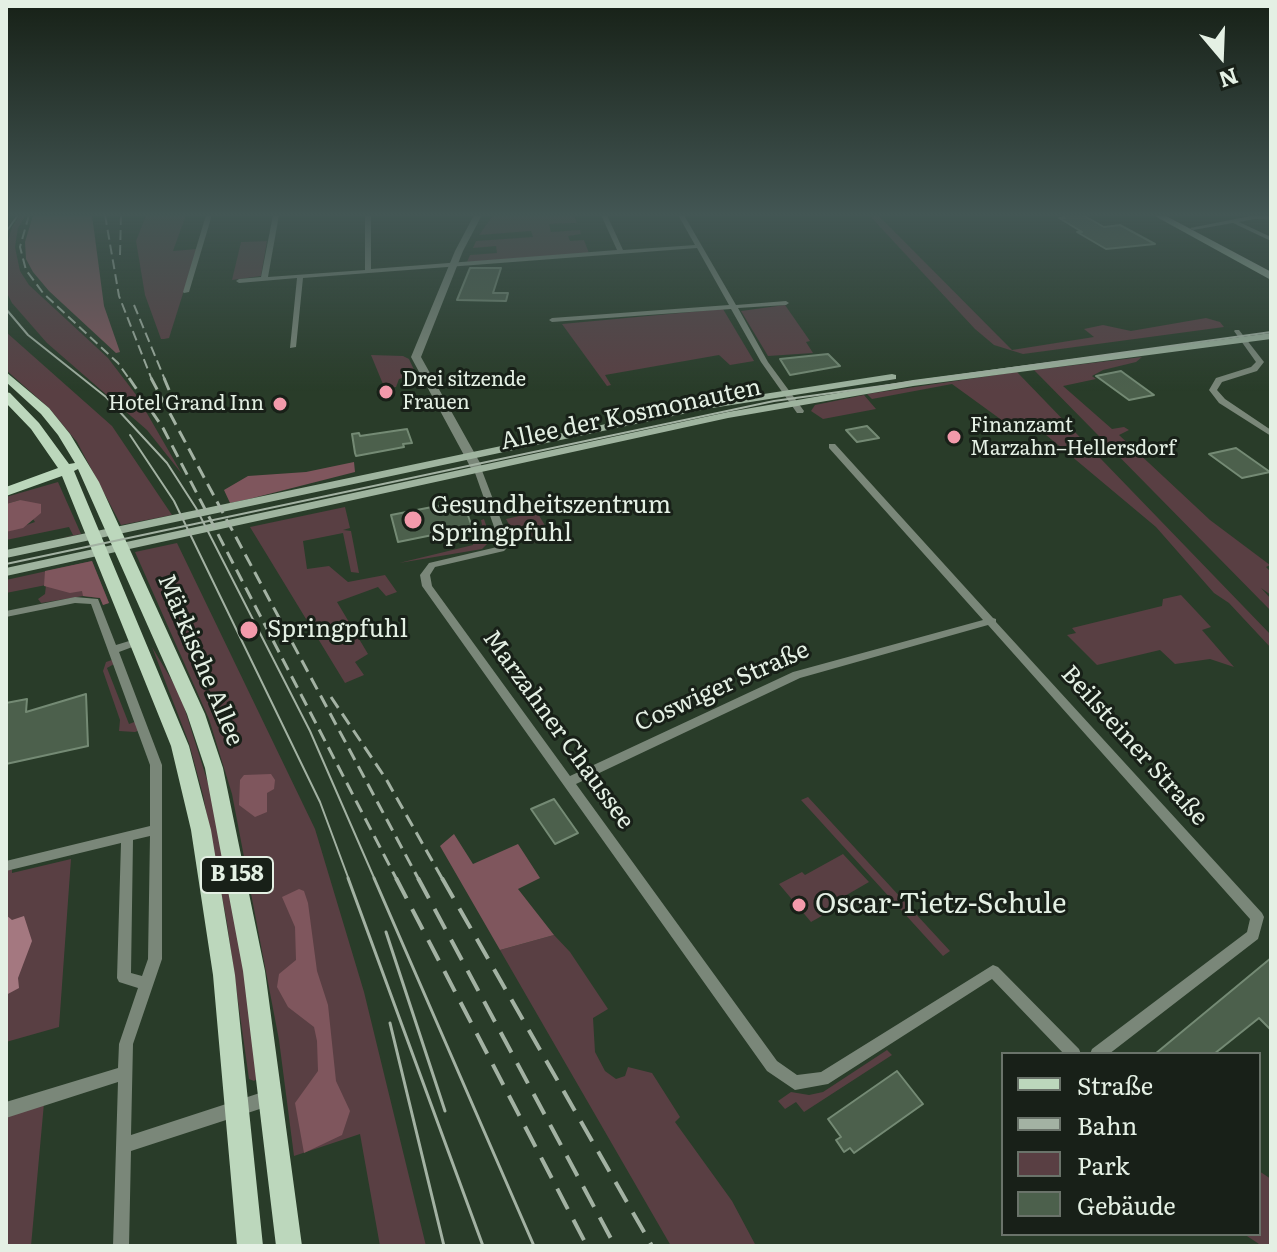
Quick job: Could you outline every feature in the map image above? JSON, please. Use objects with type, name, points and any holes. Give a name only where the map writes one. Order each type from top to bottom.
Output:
[{"type":"main road","name":"Allee der Kosmonauten","points":[[6,554],[784,392],[1241,335],[1271,326]]},
{"type":"main road","name":"Allee der Kosmonauten","points":[[1241,335],[1271,336]]},
{"type":"main road","name":"Allee der Kosmonauten","points":[[6,572],[478,470],[1007,366]]},
{"type":"main road","name":"Märkische Allee","points":[[6,376],[45,411],[81,463],[181,682],[214,768],[227,822],[271,1098],[289,1246]]},
{"type":"main road","name":"Märkische Allee","points":[[6,396],[35,426],[65,468],[180,746],[201,830],[224,975],[250,1246]]},
{"type":"main road","points":[[6,485],[81,463]]},
{"type":"main road","points":[[6,492],[65,468]]},
{"type":"main road","points":[[139,641],[155,642],[168,672],[181,682]]},
{"type":"street","points":[[186,292],[192,273]]},
{"type":"street","points":[[264,279],[265,273]]},
{"type":"street","points":[[239,281],[340,273]]},
{"type":"street","name":"Marzahner Chaussee","points":[[451,273],[416,357],[478,470],[504,541],[501,549],[436,563],[426,571],[425,582],[772,1066],[795,1083],[823,1079],[993,971],[1072,1052]]},
{"type":"street","points":[[715,273],[784,392],[797,407]]},
{"type":"street","points":[[292,347],[300,277]]},
{"type":"street","points":[[552,320],[786,303]]},
{"type":"street","points":[[1241,335],[1259,358],[1259,366],[1219,380],[1213,390],[1222,401],[1271,434]]},
{"type":"street","name":"Beilsteiner Straße","points":[[832,446],[1257,917],[1253,935],[1100,1052]]},
{"type":"street","points":[[6,614],[75,600],[95,601],[156,765],[155,959],[128,1035],[124,1073],[121,1246]]},
{"type":"street","name":"Coswiger Straße","points":[[568,782],[797,675],[992,621]]},
{"type":"street","points":[[113,650],[139,641]]},
{"type":"street","points":[[6,866],[156,829]]},
{"type":"street","points":[[127,836],[124,978],[146,983]]},
{"type":"street","points":[[6,1110],[124,1073]]},
{"type":"street","points":[[123,1146],[271,1098]]},
{"type":"green space","points":[[6,273],[22,273],[29,285],[108,358],[137,396],[182,474],[147,430],[47,343],[12,303],[6,291]]},
{"type":"green space","points":[[141,273],[189,273],[169,338],[161,339],[145,295]]},
{"type":"green space","points":[[234,273],[261,273],[261,276],[232,280]]},
{"type":"green space","points":[[923,273],[936,273],[1012,350],[1094,337],[1084,329],[1103,325],[1131,331],[1206,318],[1220,322],[1224,327],[1023,354],[994,345]]},
{"type":"green space","points":[[785,305],[810,341],[806,342],[813,353],[768,356],[741,311]]},
{"type":"green space","points":[[723,309],[754,361],[730,365],[719,355],[605,375],[611,385],[607,386],[562,324]]},
{"type":"green space","points":[[6,332],[112,426],[172,515],[121,525],[77,442],[49,408],[6,370]]},
{"type":"green space","points":[[371,355],[403,356],[409,359],[416,374],[399,379],[396,387],[385,389]]},
{"type":"green space","points":[[1142,357],[1136,362],[1103,370],[1092,376],[1096,379],[1063,386],[1112,429],[1124,427],[1129,430],[1119,435],[1210,520],[1270,565],[1266,567],[1271,572],[1271,595],[1261,588],[1271,599],[1271,611],[1034,370]]},
{"type":"green space","points":[[1017,372],[1271,635],[1271,648],[1229,603],[1214,593],[1156,527],[1027,419],[1003,421],[952,384],[872,399],[867,394]]},
{"type":"green space","points":[[864,395],[876,409],[823,419],[811,411],[815,405]]},
{"type":"green space","points":[[58,482],[81,534],[61,538],[73,535],[69,527],[6,540],[6,532],[35,522],[20,500],[6,504],[6,497]]},
{"type":"green space","points":[[345,507],[350,528],[343,530],[351,531],[359,573],[351,572],[343,533],[303,541],[307,569],[329,566],[348,582],[385,575],[397,592],[386,596],[378,587],[337,602],[368,654],[355,662],[364,675],[345,683],[250,527]]},
{"type":"green space","points":[[537,512],[553,539],[527,544],[518,541],[506,519]]},
{"type":"green space","points":[[484,519],[491,540],[482,549],[399,563],[473,545],[474,536],[458,532],[482,525],[481,520]]},
{"type":"green space","points":[[177,543],[315,829],[364,992],[426,1246],[380,1246],[360,1134],[294,1156],[279,1040],[232,794],[209,719],[135,552]]},
{"type":"green space","points":[[92,561],[109,603],[103,605],[100,598],[83,596],[41,603],[38,599],[45,594],[46,585],[6,593],[6,580]]},
{"type":"green space","points":[[1181,595],[1211,627],[1202,630],[1234,667],[1210,659],[1175,664],[1160,650],[1097,665],[1067,635],[1076,633],[1072,628],[1162,606],[1163,599]]},
{"type":"green space","points":[[152,647],[180,694],[214,802],[242,953],[257,1079],[254,1081],[249,1079],[227,923],[203,795],[189,743]]},
{"type":"green space","points":[[112,660],[114,664],[107,668],[129,724],[137,721],[140,730],[135,732],[119,731],[120,720],[103,671],[106,662]]},
{"type":"green space","points":[[808,797],[950,951],[943,956],[801,800]]},
{"type":"green space","points":[[843,854],[869,882],[831,904],[834,909],[811,922],[779,884],[802,872],[805,875]]},
{"type":"green space","points":[[71,859],[59,1027],[6,1042],[6,871],[12,869],[12,873]]},
{"type":"green space","points":[[554,935],[570,952],[608,1009],[593,1018],[595,1052],[605,1071],[616,1079],[625,1076],[628,1067],[652,1073],[680,1117],[675,1122],[732,1201],[756,1246],[671,1246],[500,950]]},
{"type":"green space","points":[[887,1050],[892,1055],[804,1112],[796,1102],[785,1109],[778,1101],[791,1092],[809,1095],[823,1092]]},
{"type":"green space","points":[[44,1103],[31,1246],[6,1246],[6,1114]]},
{"type":"green space","points":[[1261,1172],[1271,1179],[1271,1246],[1262,1246],[1247,1236],[1261,1236]]},
{"type":"shaded area","points":[[34,273],[100,273],[104,306],[120,352],[116,353]]},
{"type":"shaded area","points":[[354,462],[355,472],[249,499],[230,503],[224,490],[248,476],[306,472]]},
{"type":"shaded area","points":[[20,500],[41,504],[41,513],[23,528],[6,532],[6,504]]},
{"type":"shaded area","points":[[92,561],[109,603],[103,605],[100,598],[83,596],[82,591],[70,593],[44,586],[45,571]]},
{"type":"shaded area","points":[[271,774],[275,780],[274,789],[267,793],[267,812],[255,817],[239,805],[240,780],[244,775]]},
{"type":"shaded area","points":[[454,834],[473,864],[518,844],[540,878],[518,889],[554,935],[500,950],[440,846]]},
{"type":"shaded area","points":[[299,889],[304,891],[308,903],[317,971],[328,1005],[336,1081],[350,1111],[342,1135],[304,1153],[295,1103],[318,1071],[317,1041],[314,1027],[288,1007],[277,987],[279,974],[296,960],[295,927],[282,897]]},
{"type":"shaded area","points":[[6,915],[12,920],[24,916],[32,941],[18,978],[19,988],[6,995]]},
{"type":"building","points":[[468,273],[499,273],[493,293],[508,293],[506,301],[457,300]]},
{"type":"building","points":[[828,354],[840,366],[790,375],[780,359]]},
{"type":"building","points":[[1121,371],[1154,395],[1129,400],[1096,376]]},
{"type":"building","points":[[867,426],[879,438],[857,442],[846,430]]},
{"type":"building","points":[[407,429],[412,443],[356,456],[352,434],[359,433],[360,436]]},
{"type":"building","points":[[1236,448],[1270,472],[1242,478],[1209,454]]},
{"type":"building","name":"Gesundheitszentrum Springpfuhl","points":[[463,501],[472,527],[398,542],[391,515]]},
{"type":"building","points":[[86,694],[88,746],[6,764],[6,703],[27,699],[26,712]]},
{"type":"building","points":[[554,799],[578,833],[555,844],[531,809]]},
{"type":"building","points":[[1271,958],[1271,1030],[1259,1018],[1216,1052],[1157,1052]]},
{"type":"building","points":[[897,1071],[923,1104],[854,1153],[850,1148],[844,1152],[836,1140],[841,1137],[828,1119]]},
{"type":"tram line","points":[[6,309],[28,335],[106,397],[167,463],[203,522]]},
{"type":"tram line","points":[[203,522],[774,401],[1271,332]]},
{"type":"tram line","points":[[130,435],[174,501],[186,526]]},
{"type":"tram line","points":[[186,526],[203,522]]},
{"type":"tram line","points":[[203,522],[310,731],[375,880]]},
{"type":"tram line","points":[[6,564],[186,526]]},
{"type":"tram line","points":[[186,526],[320,802],[349,880]]},
{"type":"tram line","points":[[348,878],[483,1246]]},
{"type":"tram line","points":[[374,878],[534,1246]]},
{"type":"tram line","points":[[386,932],[445,1111]]},
{"type":"tram line","points":[[390,1023],[444,1246]]},
{"type":"railway","points":[[29,273],[43,293],[118,363],[130,380]]},
{"type":"railway","points":[[115,273],[119,296],[152,380]]},
{"type":"railway","points":[[134,305],[165,380]]},
{"type":"railway","points":[[129,378],[163,428],[397,880]]},
{"type":"railway","points":[[164,378],[172,397]]},
{"type":"railway","points":[[152,380],[419,880]]},
{"type":"railway","points":[[331,697],[386,779],[443,880]]},
{"type":"railway","points":[[396,878],[587,1246]]},
{"type":"railway","points":[[418,878],[615,1246]]},
{"type":"railway","points":[[442,878],[652,1246]]},
{"type":"place","name":"Drei sitzende Frauen","points":[[386,392]]},
{"type":"place","name":"Hotel Grand Inn","points":[[280,404]]},
{"type":"place","name":"Finanzamt Marzahn–Hellersdorf","points":[[954,437]]},
{"type":"place","name":"Gesundheitszentrum Springpfuhl","points":[[413,520]]},
{"type":"place","name":"Springpfuhl","points":[[249,630]]},
{"type":"place","name":"Oscar-Tietz-Schule","points":[[799,905]]}]
